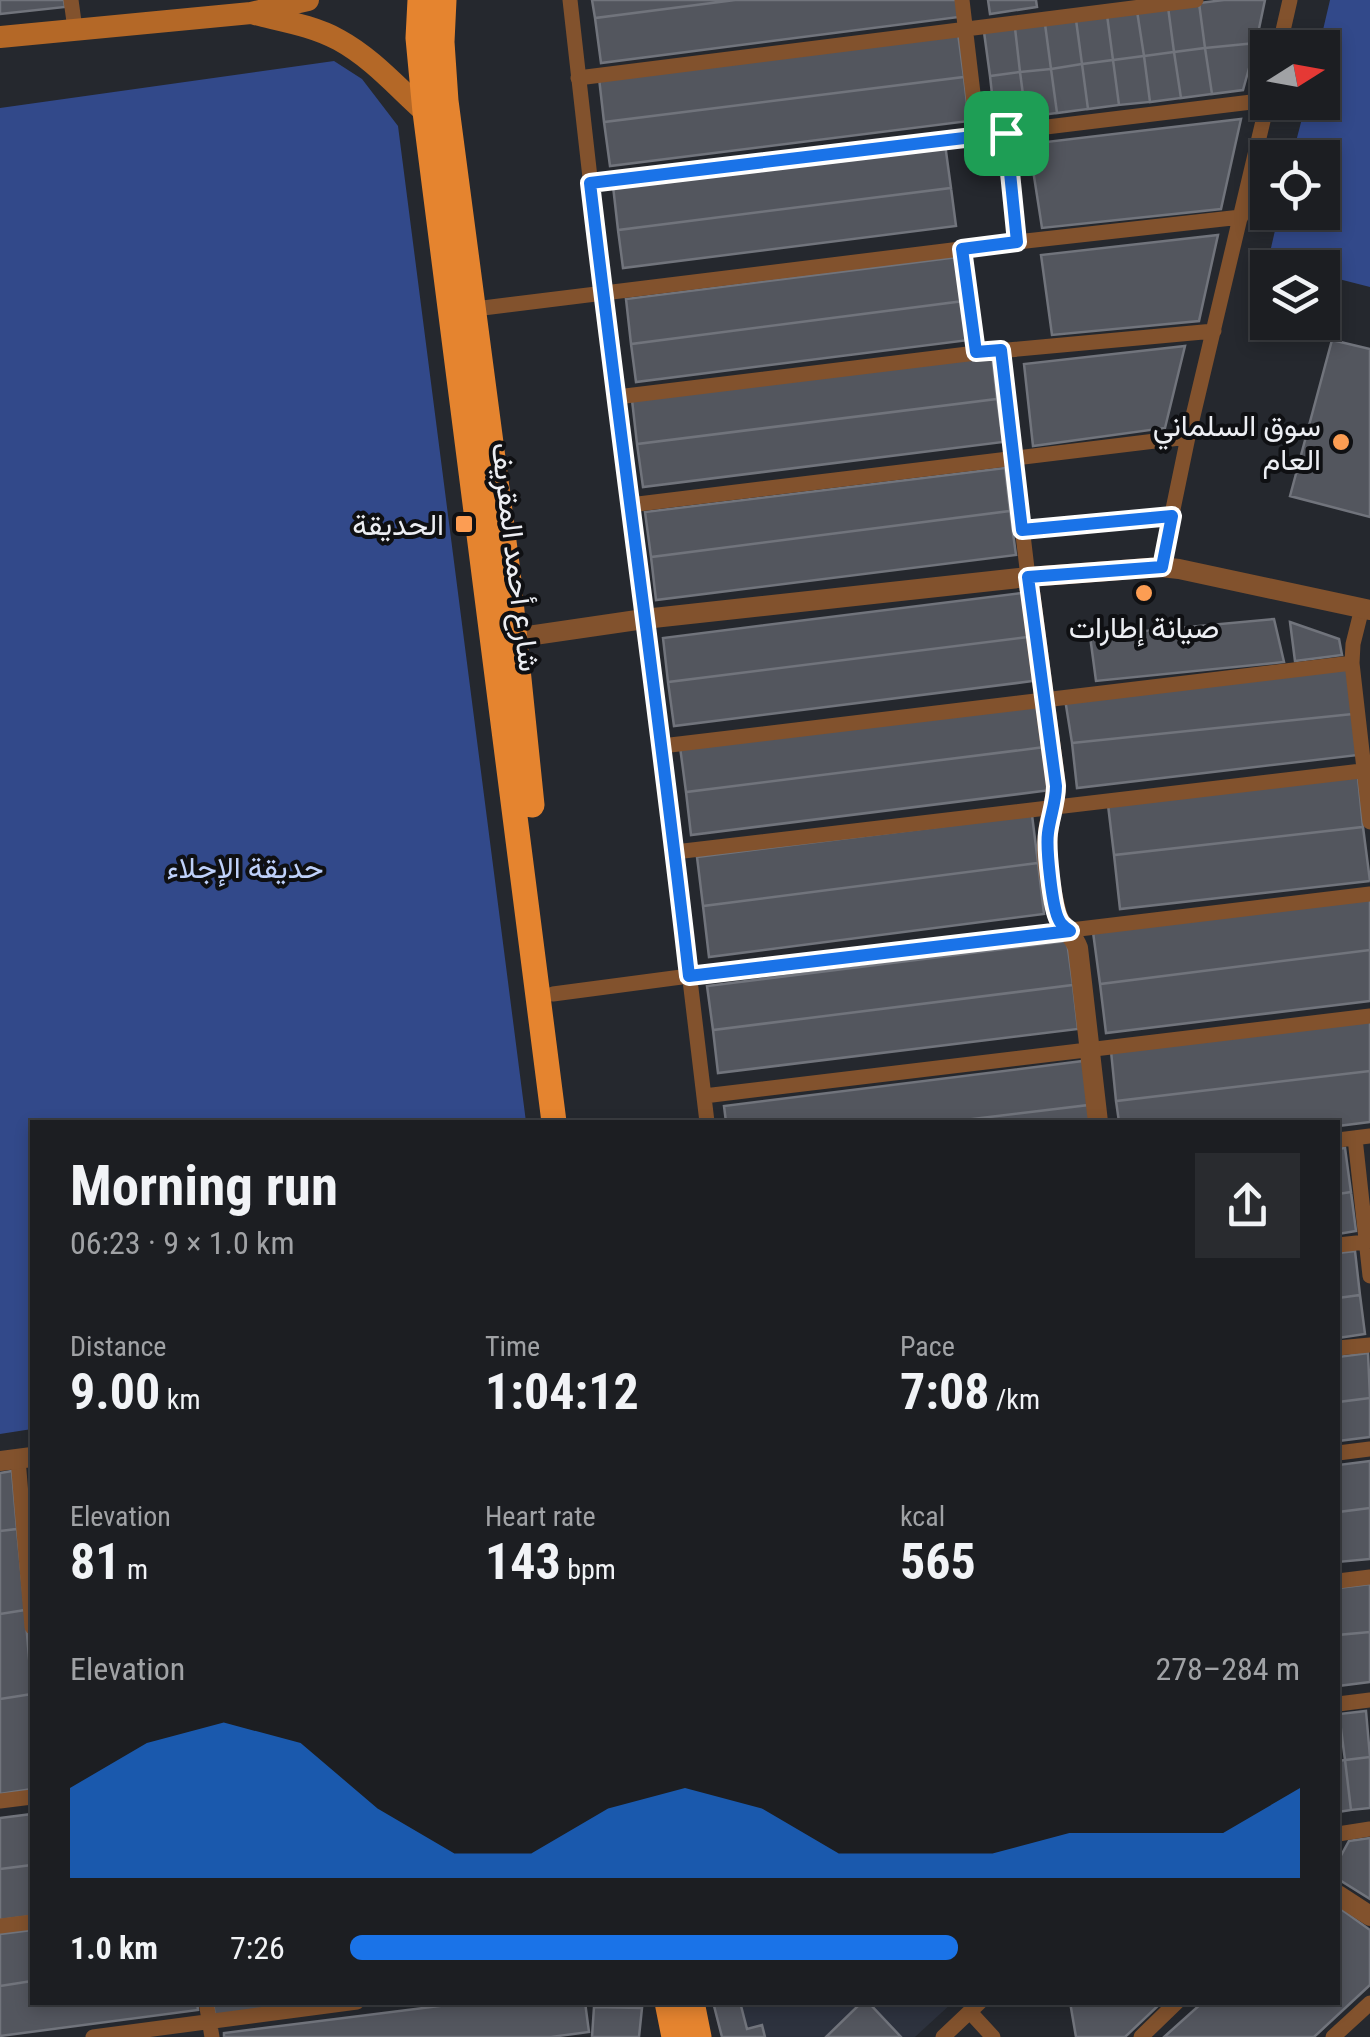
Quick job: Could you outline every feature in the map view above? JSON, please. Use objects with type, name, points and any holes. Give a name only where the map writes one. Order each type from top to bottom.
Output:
[{"type":"highway","name":"شارع أحمد المقريف","points":[[420,0],[418,38],[425,112],[572,1120]]},
{"type":"highway","name":"شارع أحمد المقريف","points":[[444,0],[446,101],[475,309],[504,640],[554,1120]]},
{"type":"highway","points":[[668,2005],[674,2037]]},
{"type":"highway","points":[[693,2005],[698,2037]]},
{"type":"main road","points":[[0,37],[251,14],[308,0]]},
{"type":"main road","points":[[251,14],[337,38],[371,61],[425,112]]},
{"type":"street","points":[[72,0],[75,29]]},
{"type":"street","points":[[570,0],[707,1120]]},
{"type":"street","points":[[962,0],[978,136]]},
{"type":"street","points":[[578,78],[1196,0]]},
{"type":"street","points":[[1283,30],[1290,0]]},
{"type":"street","points":[[590,183],[1250,102]]},
{"type":"street","points":[[1162,567],[1188,437],[1263,120]]},
{"type":"street","points":[[1006,133],[1017,242]]},
{"type":"street","points":[[475,309],[1241,217]]},
{"type":"street","points":[[962,249],[976,352]]},
{"type":"street","points":[[616,397],[976,352],[1214,331]]},
{"type":"street","points":[[1001,350],[1056,786],[1047,836],[1048,856],[1056,912],[1078,948],[1098,1120]]},
{"type":"street","points":[[630,506],[1188,437]]},
{"type":"street","points":[[1022,530],[1172,516]]},
{"type":"street","points":[[504,640],[644,619],[1028,577],[1180,569],[1366,609],[1353,644],[1352,663],[1370,822]]},
{"type":"street","points":[[662,746],[1352,663]]},
{"type":"street","points":[[675,852],[1367,770]]},
{"type":"street","points":[[553,994],[1370,894]]},
{"type":"street","points":[[704,1096],[1370,1016]]},
{"type":"street","points":[[1362,1137],[1370,1276]]},
{"type":"street","points":[[1340,1246],[1366,1242]]},
{"type":"street","points":[[1340,1348],[1370,1344]]},
{"type":"street","points":[[1340,1453],[1370,1449]]},
{"type":"street","points":[[17,1459],[30,1605]]},
{"type":"street","points":[[1340,1580],[1370,1577]]},
{"type":"street","points":[[1340,1704],[1370,1700]]},
{"type":"street","points":[[0,1802],[30,1797]]},
{"type":"street","points":[[1340,1834],[1370,1829]]},
{"type":"street","points":[[1340,1896],[1370,1916]]},
{"type":"street","points":[[0,1926],[30,1922]]},
{"type":"street","points":[[1333,2037],[1370,2003]]},
{"type":"street","points":[[93,2037],[211,2029],[341,2005]]},
{"type":"street","points":[[1141,2037],[1174,2005]]},
{"type":"street","points":[[943,2037],[975,2007],[993,2037]]},
{"type":"shaded area","points":[[719,2005],[950,2005],[915,2037],[726,2037]]},
{"type":"green space","points":[[1330,0],[1370,0],[1370,287],[1340,279],[1340,250],[1271,250],[1275,230],[1340,230],[1340,140],[1296,140],[1302,120],[1340,120],[1340,30],[1323,30]]},
{"type":"green space","name":"حديقة الإجلاء","points":[[334,61],[362,79],[398,126],[526,1120],[30,1120],[30,1429],[0,1434],[0,108]]},
{"type":"building","points":[[0,0],[64,0],[65,7],[0,14]]},
{"type":"building","points":[[592,0],[735,0],[595,18]]},
{"type":"building","points":[[735,0],[957,0],[959,17],[601,63],[595,18]]},
{"type":"building","points":[[988,0],[1036,0],[1037,7],[990,14]]},
{"type":"building","points":[[1265,0],[1259,30],[1250,30],[1250,44],[1205,48],[1199,3]]},
{"type":"building","points":[[1199,3],[1205,48],[1174,52],[1168,7]]},
{"type":"building","points":[[1168,7],[1174,52],[1144,56],[1137,11]]},
{"type":"building","points":[[1137,11],[1144,56],[1113,60],[1107,15]]},
{"type":"building","points":[[1107,15],[1113,60],[1082,64],[1076,20]]},
{"type":"building","points":[[1076,20],[1082,64],[1051,69],[1045,24]]},
{"type":"building","points":[[1045,24],[1051,69],[1020,72],[1015,28]]},
{"type":"building","points":[[1015,28],[1020,72],[990,76],[984,32]]},
{"type":"building","points":[[958,33],[964,77],[604,122],[599,78]]},
{"type":"building","points":[[1250,44],[1250,65],[1243,90],[1212,94],[1205,48]]},
{"type":"building","points":[[1205,48],[1212,94],[1181,98],[1174,52]]},
{"type":"building","points":[[1174,52],[1181,98],[1150,102],[1144,56]]},
{"type":"building","points":[[1144,56],[1150,102],[1119,105],[1113,60]]},
{"type":"building","points":[[1113,60],[1119,105],[1088,109],[1082,64]]},
{"type":"building","points":[[1082,64],[1088,109],[1057,113],[1051,69]]},
{"type":"building","points":[[1051,69],[1057,113],[1026,117],[1020,72]]},
{"type":"building","points":[[1020,72],[1026,117],[995,121],[990,76]]},
{"type":"building","points":[[964,77],[969,121],[610,166],[604,122]]},
{"type":"building","points":[[1241,119],[1221,209],[1042,228],[1029,144]]},
{"type":"building","points":[[945,144],[951,188],[618,230],[613,186]]},
{"type":"building","points":[[951,188],[956,226],[623,268],[618,230]]},
{"type":"building","points":[[1218,235],[1199,321],[1052,335],[1041,255]]},
{"type":"building","points":[[958,257],[964,301],[631,344],[626,299]]},
{"type":"building","points":[[964,301],[969,340],[636,382],[631,344]]},
{"type":"building","name":"سوق السلماني العام","points":[[1332,340],[1370,349],[1370,517],[1290,496]]},
{"type":"building","points":[[1185,346],[1165,428],[1033,446],[1024,364]]},
{"type":"building","points":[[992,355],[997,399],[637,444],[632,400]]},
{"type":"building","points":[[997,399],[1003,442],[643,487],[637,444]]},
{"type":"building","points":[[1005,468],[1010,511],[651,557],[645,512]]},
{"type":"building","points":[[1010,511],[1016,555],[656,600],[651,557]]},
{"type":"building","points":[[1022,593],[1028,637],[668,682],[663,638]]},
{"type":"building","points":[[1274,619],[1284,662],[1096,681],[1090,636]]},
{"type":"building","points":[[1290,622],[1339,639],[1342,655],[1295,661]]},
{"type":"building","points":[[1028,637],[1033,681],[674,726],[668,682]]},
{"type":"building","points":[[1347,668],[1353,714],[1072,743],[1065,699]]},
{"type":"building","points":[[1040,703],[1045,747],[686,792],[680,747]]},
{"type":"building","points":[[1353,714],[1358,755],[1077,788],[1072,743]]},
{"type":"building","points":[[1045,747],[1051,790],[691,835],[686,792]]},
{"type":"building","points":[[1358,777],[1363,827],[1114,855],[1108,805]]},
{"type":"building","points":[[1032,815],[1038,863],[703,906],[697,857]]},
{"type":"building","points":[[1363,827],[1370,881],[1120,909],[1114,855]]},
{"type":"building","points":[[1038,863],[1044,914],[709,957],[703,906]]},
{"type":"building","points":[[1370,898],[1370,950],[1100,984],[1093,932]]},
{"type":"building","points":[[1067,941],[1073,985],[713,1030],[707,986]]},
{"type":"building","points":[[1370,950],[1370,1001],[1106,1033],[1100,984]]},
{"type":"building","points":[[1073,985],[1078,1029],[718,1073],[713,1030]]},
{"type":"building","points":[[1370,1020],[1370,1071],[1116,1101],[1111,1051]]},
{"type":"building","points":[[1083,1061],[1089,1105],[965,1120],[726,1120],[724,1106]]},
{"type":"building","points":[[1370,1071],[1370,1122],[1340,1126],[1340,1120],[1119,1120],[1116,1101]]},
{"type":"building","points":[[1089,1105],[1091,1120],[965,1120]]},
{"type":"building","points":[[1345,1148],[1351,1192],[1340,1194],[1340,1149]]},
{"type":"building","points":[[1351,1192],[1356,1231],[1340,1234],[1340,1194]]},
{"type":"building","points":[[1355,1251],[1360,1295],[1340,1298],[1340,1253]]},
{"type":"building","points":[[1360,1295],[1365,1334],[1340,1338],[1340,1298]]},
{"type":"building","points":[[1368,1353],[1370,1398],[1340,1402],[1340,1357]]},
{"type":"building","points":[[1370,1398],[1370,1437],[1340,1441],[1340,1402]]},
{"type":"building","points":[[1370,1461],[1370,1508],[1340,1512],[1340,1465]]},
{"type":"building","points":[[12,1471],[17,1529],[0,1531],[0,1473]]},
{"type":"building","points":[[1370,1508],[1370,1559],[1340,1562],[1340,1512]]},
{"type":"building","points":[[17,1529],[25,1610],[0,1614],[0,1531]]},
{"type":"building","points":[[1370,1584],[1370,1632],[1340,1635],[1340,1588]]},
{"type":"building","points":[[25,1610],[30,1694],[0,1699],[0,1614]]},
{"type":"building","points":[[1370,1632],[1370,1682],[1340,1686],[1340,1635]]},
{"type":"building","points":[[30,1694],[30,1789],[0,1794],[0,1699]]},
{"type":"building","points":[[1366,1711],[1370,1757],[1345,1760],[1340,1714]]},
{"type":"building","points":[[1370,1757],[1370,1808],[1351,1810],[1345,1760]]},
{"type":"building","points":[[1345,1760],[1351,1810],[1340,1812],[1340,1761]]},
{"type":"building","points":[[30,1814],[30,1865],[0,1869],[0,1818]]},
{"type":"building","points":[[1370,1838],[1370,1899],[1340,1880],[1340,1857],[1349,1841]]},
{"type":"building","points":[[30,1865],[30,1916],[0,1920],[0,1869]]},
{"type":"building","points":[[1340,1908],[1370,1930],[1370,1985],[1314,2037],[1164,2037],[1200,2005],[1340,2005]]},
{"type":"building","points":[[30,1930],[30,1981],[0,1986],[0,1934]]},
{"type":"building","points":[[30,1981],[30,2005],[197,2005],[198,2010],[0,2036],[0,1986]]},
{"type":"building","points":[[213,2005],[283,2005],[215,2018]]},
{"type":"building","points":[[447,2005],[585,2005],[589,2032],[551,2037],[224,2037],[224,2033]]},
{"type":"building","points":[[714,2005],[741,2005],[747,2029],[762,2025],[765,2037],[722,2037]]},
{"type":"building","points":[[859,2005],[871,2005],[901,2037],[826,2037]]},
{"type":"building","points":[[1071,2005],[1159,2005],[1125,2037],[1076,2037]]},
{"type":"building","points":[[594,2007],[642,2008],[639,2037],[592,2037]]},
{"type":"place","name":"سوق السلماني العام","points":[[1341,442]]},
{"type":"place","name":"الحديقة","points":[[464,524]]},
{"type":"place","name":"صيانة إطارات","points":[[1144,593]]},
{"type":"route","points":[[1006,133],[1017,242],[962,249],[976,352],[1001,350],[1022,530],[1172,516],[1162,567],[1028,577],[1056,786],[1047,836],[1048,856],[1056,912],[1070,931],[689,976],[590,183],[1006,133]]}]
